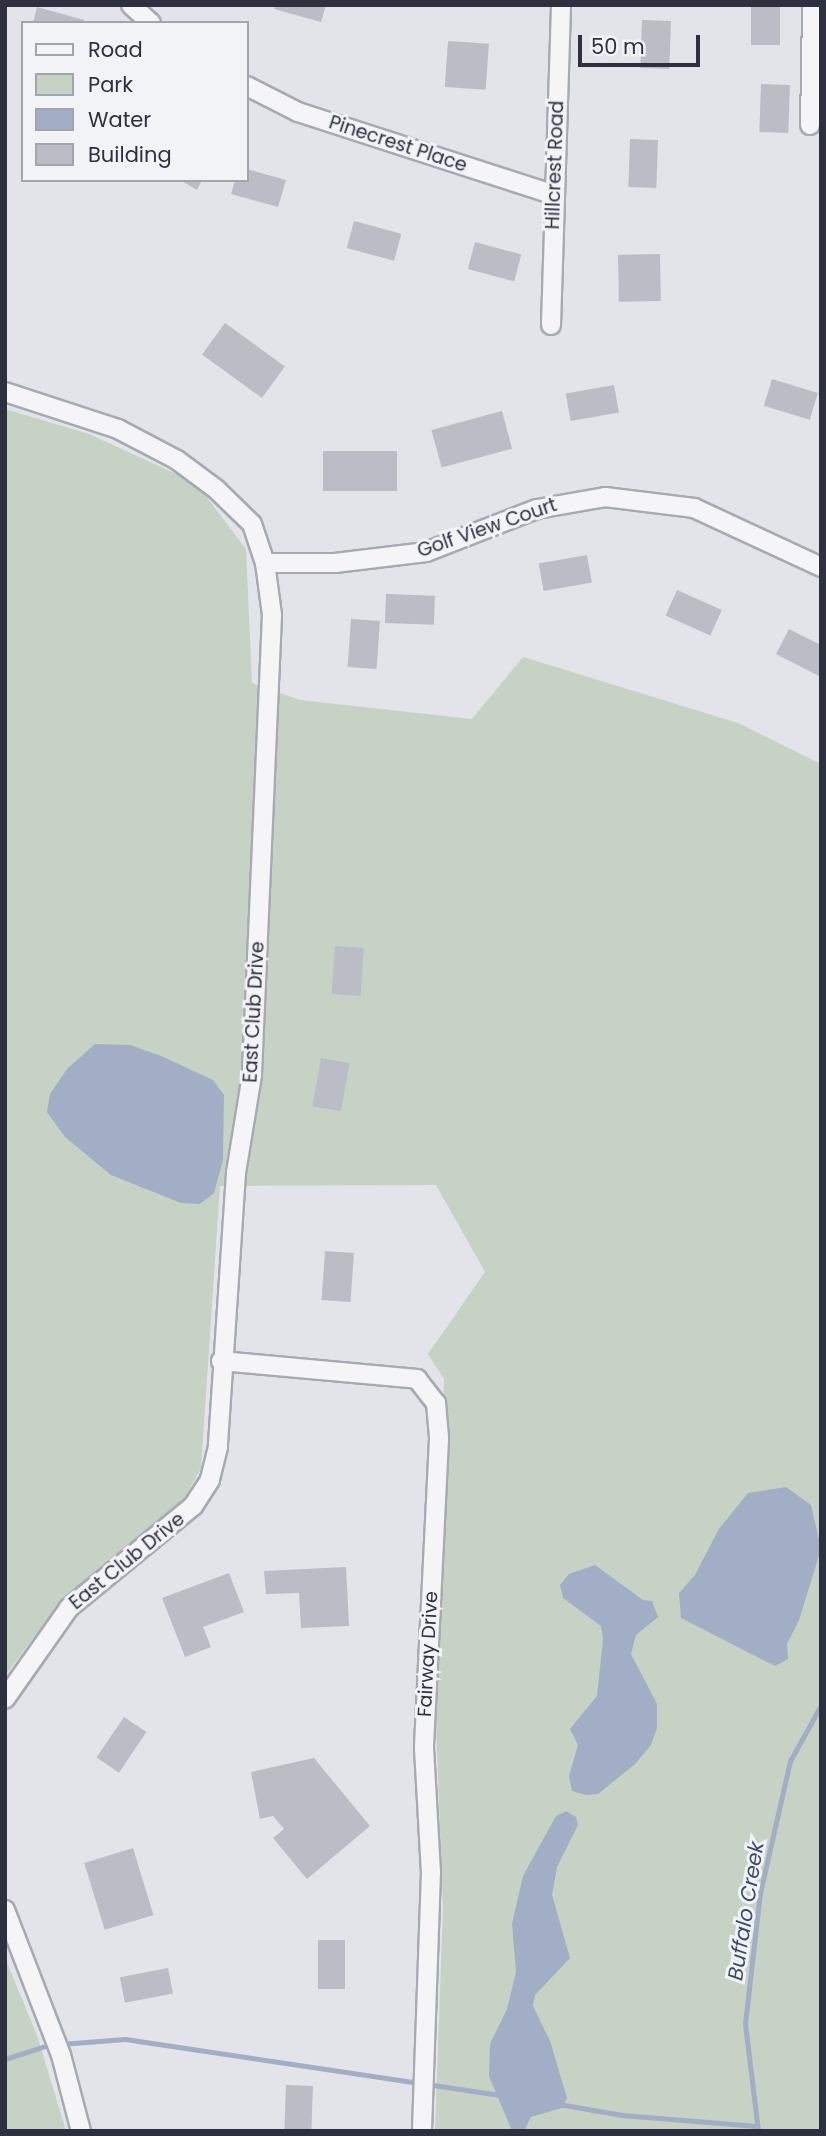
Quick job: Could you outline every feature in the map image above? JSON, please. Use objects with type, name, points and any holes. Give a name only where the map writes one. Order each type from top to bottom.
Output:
[{"type":"street","points":[[131,5],[148,21]]},
{"type":"street","name":"Hillcrest Road","points":[[551,325],[552,194],[561,5]]},
{"type":"street","points":[[810,125],[812,5]]},
{"type":"street","name":"Pinecrest Place","points":[[248,87],[298,112],[552,194]]},
{"type":"street","name":"East Club Drive","points":[[5,392],[118,429],[177,460],[252,524],[265,563],[272,615],[252,1075],[236,1173],[221,1361],[218,1447],[210,1480],[201,1495],[160,1536],[69,1608],[5,1699]]},
{"type":"street","name":"Golf View Court","points":[[265,563],[335,563],[426,552],[537,509],[605,497],[694,508],[821,567]]},
{"type":"street","name":"Fairway Drive","points":[[221,1361],[417,1379],[436,1403],[439,1439],[424,1748],[431,1872],[422,2131]]},
{"type":"street","points":[[5,1910],[61,2055],[81,2131]]},
{"type":"green space","points":[[5,409],[89,434],[196,483],[246,549],[252,683],[300,700],[472,719],[523,657],[738,723],[821,764],[821,2131],[435,2131],[443,1908],[435,1697],[444,1379],[428,1354],[485,1272],[436,1185],[220,1186],[201,1468],[181,1505],[59,1603],[5,1676]]},
{"type":"green space","points":[[5,1958],[37,2035],[66,2131],[5,2131]]},
{"type":"water","points":[[95,1044],[130,1045],[161,1056],[213,1080],[224,1095],[223,1160],[214,1193],[200,1204],[181,1203],[111,1175],[65,1137],[47,1112],[50,1094],[67,1069]]},
{"type":"water","points":[[786,1487],[811,1505],[821,1549],[799,1620],[787,1644],[788,1659],[775,1666],[681,1618],[679,1593],[695,1575],[719,1529],[748,1493]]},
{"type":"water","points":[[595,1565],[643,1600],[652,1601],[658,1617],[636,1635],[631,1654],[657,1704],[657,1728],[651,1745],[635,1764],[598,1794],[586,1795],[572,1791],[569,1776],[578,1745],[570,1729],[597,1696],[603,1639],[601,1626],[563,1598],[560,1585],[569,1574]]},
{"type":"water","points":[[566,1811],[576,1817],[578,1825],[557,1867],[552,1895],[570,1958],[535,1995],[533,2006],[550,2041],[567,2098],[562,2108],[531,2117],[524,2131],[512,2131],[489,2076],[490,2044],[507,2009],[516,1972],[512,1924],[523,1876],[556,1816]]},
{"type":"building","points":[[275,5],[326,5],[321,22],[274,9]]},
{"type":"building","points":[[751,5],[780,5],[780,45],[751,45]]},
{"type":"building","points":[[37,7],[84,20],[84,21],[34,21]]},
{"type":"building","points":[[642,20],[671,21],[669,69],[640,68]]},
{"type":"building","points":[[448,41],[489,44],[486,90],[445,87]]},
{"type":"building","points":[[761,84],[790,85],[788,133],[759,132]]},
{"type":"building","points":[[630,139],[658,140],[656,188],[628,187]]},
{"type":"building","points":[[248,169],[286,180],[278,207],[231,194],[234,182],[248,182]]},
{"type":"building","points":[[183,182],[201,182],[197,190]]},
{"type":"building","points":[[354,221],[401,234],[394,261],[347,248]]},
{"type":"building","points":[[475,242],[521,254],[514,281],[468,269]]},
{"type":"building","points":[[660,254],[661,301],[619,302],[618,255]]},
{"type":"building","points":[[225,323],[285,366],[262,398],[202,355]]},
{"type":"building","points":[[772,379],[818,393],[810,420],[764,406]]},
{"type":"building","points":[[614,385],[619,413],[571,421],[566,394]]},
{"type":"building","points":[[502,411],[512,449],[442,468],[431,430]]},
{"type":"building","points":[[323,451],[397,451],[397,491],[323,491]]},
{"type":"building","points":[[587,555],[592,583],[544,591],[539,564]]},
{"type":"building","points":[[677,590],[722,610],[710,636],[666,616]]},
{"type":"building","points":[[386,594],[435,596],[434,625],[385,623]]},
{"type":"building","points":[[351,619],[380,621],[377,669],[348,667]]},
{"type":"building","points":[[789,629],[821,645],[819,676],[776,654]]},
{"type":"building","points":[[335,946],[364,948],[361,996],[332,994]]},
{"type":"building","points":[[321,1058],[350,1063],[341,1111],[312,1106]]},
{"type":"building","points":[[325,1251],[354,1253],[351,1302],[322,1300]]},
{"type":"building","points":[[346,1567],[349,1626],[301,1628],[299,1593],[266,1594],[264,1571]]},
{"type":"building","points":[[229,1573],[244,1612],[203,1627],[211,1647],[185,1657],[162,1598]]},
{"type":"building","points":[[124,1717],[146,1732],[119,1773],[97,1758]]},
{"type":"building","points":[[314,1758],[370,1826],[307,1879],[273,1838],[284,1829],[273,1816],[260,1819],[251,1772]]},
{"type":"building","points":[[133,1848],[153,1915],[105,1930],[84,1863]]},
{"type":"building","points":[[318,1940],[345,1940],[345,1989],[318,1989]]},
{"type":"building","points":[[168,1968],[173,1994],[125,2003],[120,1977]]},
{"type":"building","points":[[286,2085],[313,2086],[311,2131],[284,2131]]},
{"type":"waterway","name":"Buffalo Creek","points":[[758,2131],[745,2024],[760,1893],[790,1761],[821,1705]]},
{"type":"waterway","points":[[5,2059],[48,2045],[125,2039],[500,2095]]},
{"type":"waterway","points":[[558,2104],[622,2115],[757,2126]]}]
